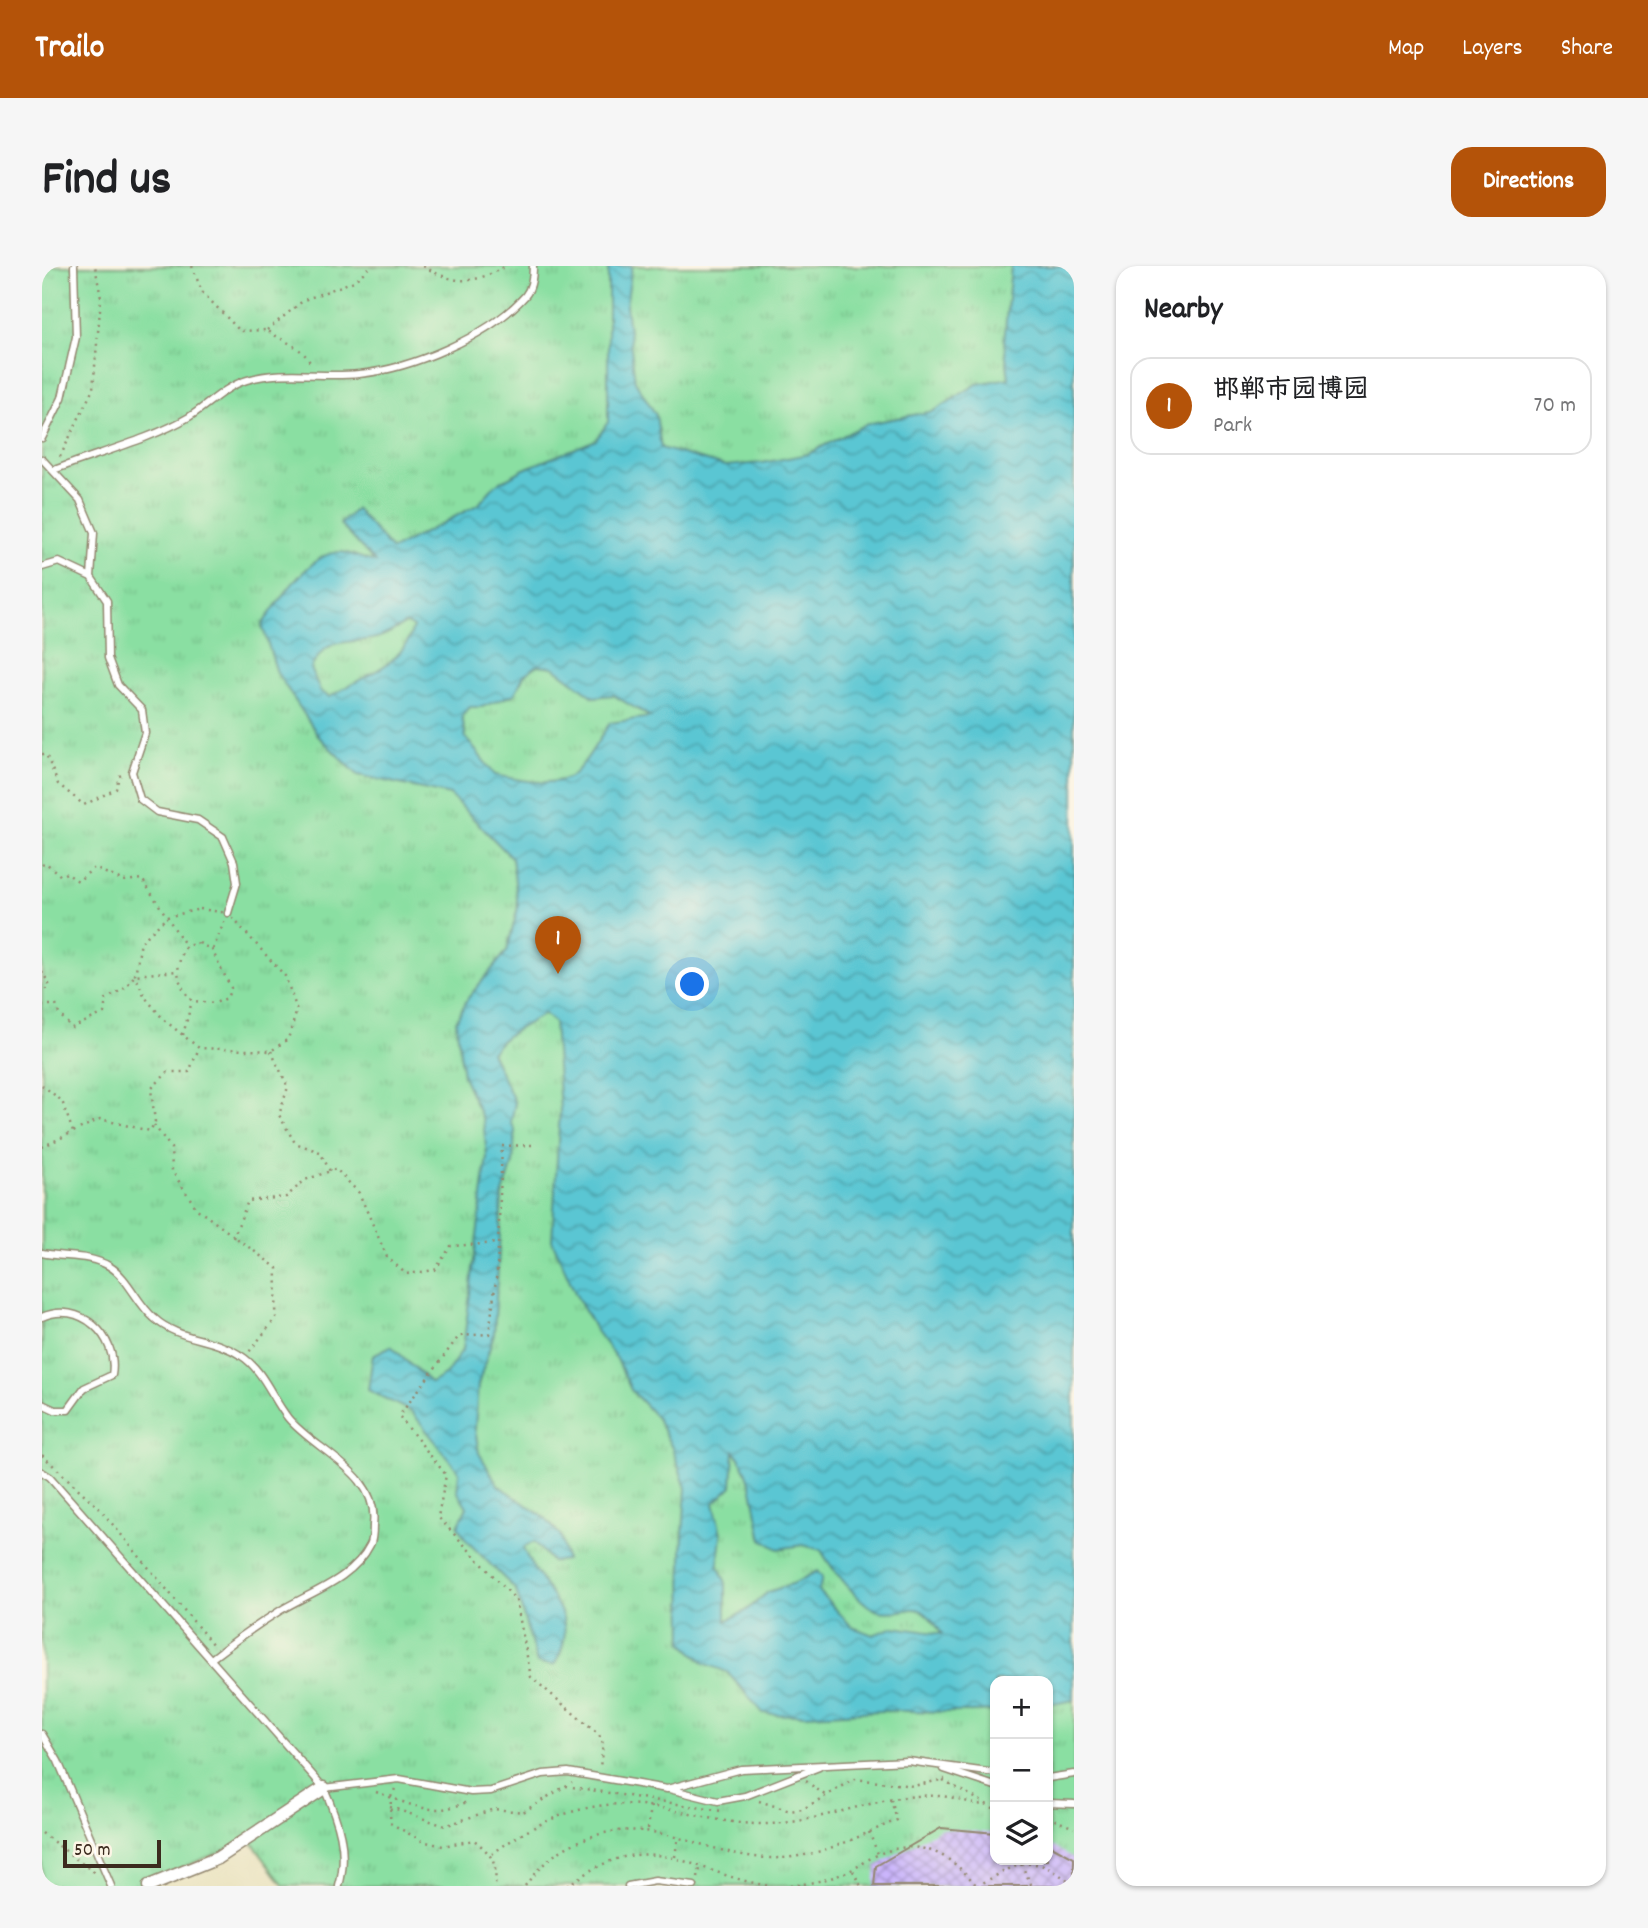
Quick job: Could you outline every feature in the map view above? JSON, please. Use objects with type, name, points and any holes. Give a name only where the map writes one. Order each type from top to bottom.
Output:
[{"type":"street","points":[[149,1886],[218,1858],[324,1788]]},
{"type":"lane","points":[[42,438],[62,398],[76,337],[74,266]]},
{"type":"lane","points":[[54,470],[188,418],[223,392],[246,380],[280,374],[360,374],[427,358],[484,329],[527,295],[533,278],[533,266]]},
{"type":"lane","points":[[42,458],[80,500],[94,533],[91,576]]},
{"type":"lane","points":[[42,567],[59,562],[91,576],[107,601],[108,658],[118,685],[142,710],[145,733],[132,772],[140,799],[156,812],[198,820],[223,837],[234,862],[237,883],[228,914]]},
{"type":"lane","points":[[42,1253],[88,1257],[111,1267],[154,1318],[185,1337],[220,1343],[244,1357],[264,1380],[288,1417],[311,1440],[351,1470],[370,1494],[375,1515],[371,1544],[357,1564],[211,1659]]},
{"type":"lane","points":[[42,1317],[54,1312],[86,1318],[107,1337],[114,1362],[112,1375],[84,1388],[68,1410],[55,1410],[42,1404]]},
{"type":"lane","points":[[42,1472],[50,1477],[106,1539],[324,1788],[337,1817],[345,1853],[339,1886]]},
{"type":"lane","points":[[42,1734],[58,1761],[110,1885]]},
{"type":"lane","points":[[667,1789],[741,1769],[908,1761],[990,1772]]},
{"type":"lane","points":[[324,1788],[399,1779],[471,1792],[491,1791],[543,1774],[568,1772],[667,1789],[718,1801],[745,1796],[824,1765]]},
{"type":"lane","points":[[934,1765],[990,1784]]},
{"type":"lane","points":[[1053,1777],[1074,1774]]},
{"type":"lane","points":[[1053,1803],[1074,1804]]},
{"type":"lane","points":[[628,1886],[655,1881],[695,1886]]},
{"type":"path","points":[[54,470],[93,388],[102,298],[95,266]]},
{"type":"path","points":[[192,266],[202,292],[240,331],[267,330],[304,300],[354,281],[371,266]]},
{"type":"path","points":[[423,266],[443,278],[462,281],[480,281],[506,266]]},
{"type":"path","points":[[267,330],[280,340],[299,348],[309,359],[315,375]]},
{"type":"path","points":[[42,754],[46,754],[58,784],[84,805],[116,789],[119,776],[132,772]]},
{"type":"path","points":[[42,865],[46,863],[61,876],[66,873],[78,881],[94,868],[124,881],[142,878],[187,946]]},
{"type":"path","points":[[42,1005],[56,1005],[59,1014],[72,1028],[104,1013],[106,999],[125,988],[135,975],[141,942],[167,917],[200,909],[228,914],[285,976],[297,1010],[288,1039],[271,1051],[199,1048],[164,1020],[145,997],[135,975]]},
{"type":"path","points":[[212,950],[228,914]]},
{"type":"path","points":[[199,943],[212,950],[231,988],[226,998],[215,1003],[192,1001],[180,986],[177,971],[187,946],[199,943]]},
{"type":"path","points":[[42,971],[50,986],[42,992]]},
{"type":"path","points":[[135,975],[177,971]]},
{"type":"path","points":[[183,1035],[192,1001]]},
{"type":"path","points":[[199,1048],[189,1072],[168,1072],[151,1089],[153,1125],[171,1148],[172,1171],[197,1209],[276,1268],[275,1318],[244,1357]]},
{"type":"path","points":[[271,1051],[288,1087],[279,1115],[295,1143],[320,1152],[330,1171]]},
{"type":"path","points":[[42,1084],[62,1101],[73,1132]]},
{"type":"path","points":[[42,1147],[100,1119],[149,1131],[153,1125]]},
{"type":"path","points":[[531,1145],[502,1146],[499,1242],[489,1334],[459,1336],[399,1416],[446,1475],[438,1517],[516,1600],[531,1677],[599,1735],[603,1744],[598,1777]]},
{"type":"path","points":[[233,1238],[248,1201],[286,1197],[305,1181],[336,1169],[359,1193],[387,1257],[406,1274],[435,1270],[451,1246],[499,1242]]},
{"type":"path","points":[[42,1455],[99,1508],[219,1652]]},
{"type":"path","points":[[748,1804],[758,1800],[790,1811],[803,1809],[855,1779],[913,1786],[958,1774]]},
{"type":"path","points":[[390,1807],[445,1826],[454,1825],[494,1809],[523,1812],[583,1775]]},
{"type":"path","points":[[798,1775],[826,1796]]},
{"type":"path","points":[[943,1780],[990,1806]]},
{"type":"path","points":[[354,1784],[429,1811],[451,1810],[471,1800]]},
{"type":"path","points":[[566,1786],[714,1813],[728,1810]]},
{"type":"path","points":[[492,1854],[525,1829],[550,1818],[610,1804],[651,1806],[730,1823],[762,1825],[798,1823],[891,1800],[933,1795],[977,1805],[985,1804]]},
{"type":"path","points":[[391,1797],[390,1823],[422,1841],[443,1846],[474,1840],[492,1854],[496,1868],[495,1886]]},
{"type":"path","points":[[525,1886],[537,1870],[562,1847],[613,1829],[648,1829],[678,1836],[719,1851],[780,1858],[814,1854],[897,1819],[891,1800]]},
{"type":"path","points":[[648,1829],[651,1806]]},
{"type":"path","points":[[1053,1819],[1074,1828]]},
{"type":"path","points":[[869,1832],[878,1854]]},
{"type":"path","points":[[42,1833],[110,1885]]},
{"type":"path","points":[[675,1857],[678,1836]]},
{"type":"path","points":[[790,1886],[816,1883],[852,1870],[878,1854],[910,1848],[932,1850],[958,1864],[977,1886],[1016,1865]]},
{"type":"path","points":[[567,1886],[613,1858],[638,1855],[675,1857],[702,1864],[746,1882],[770,1886]]},
{"type":"path","points":[[695,1886],[702,1864]]},
{"type":"path","points":[[1021,1865],[1032,1886]]},
{"type":"path","points":[[1036,1865],[1052,1867],[1074,1886]]},
{"type":"path","points":[[852,1870],[862,1886]]},
{"type":"green space","points":[[42,266],[1074,266],[1074,1886],[284,1886],[250,1840],[137,1886],[42,1886]]},
{"type":"water","points":[[608,266],[632,266],[626,306],[635,381],[656,415],[661,448],[725,466],[762,463],[808,454],[866,424],[934,411],[977,384],[1009,378],[1004,342],[1011,266],[1074,266],[1074,1700],[1053,1704],[1053,1676],[990,1676],[990,1711],[882,1711],[807,1715],[763,1713],[727,1672],[704,1663],[683,1643],[682,1551],[686,1488],[672,1448],[657,1418],[631,1390],[617,1359],[596,1331],[576,1295],[552,1240],[560,1110],[554,1022],[544,1014],[505,1037],[491,1052],[515,1103],[511,1122],[515,1130],[513,1163],[502,1197],[494,1334],[478,1385],[475,1429],[479,1453],[498,1485],[545,1518],[561,1536],[566,1560],[552,1562],[534,1542],[523,1548],[562,1617],[565,1631],[563,1647],[555,1665],[537,1663],[516,1590],[466,1540],[458,1526],[467,1507],[457,1491],[459,1472],[412,1412],[368,1390],[373,1355],[391,1346],[431,1383],[446,1374],[463,1349],[487,1156],[483,1120],[463,1076],[456,1021],[468,998],[507,951],[518,907],[512,858],[450,795],[358,775],[320,738],[277,673],[262,625],[296,580],[317,560],[339,552],[375,562],[340,524],[356,509],[392,550],[479,504],[495,485],[524,469],[596,440],[608,422]],"holes":[[[406,623],[413,627],[408,641],[391,661],[330,697],[320,691],[311,668],[327,648],[340,643],[376,638]],[[538,665],[553,667],[594,697],[613,695],[650,717],[610,723],[585,761],[567,778],[536,782],[495,775],[466,738],[462,716],[470,707],[482,707],[515,694],[524,675]],[[734,1451],[750,1482],[762,1539],[778,1549],[803,1545],[821,1550],[846,1585],[863,1602],[879,1611],[919,1610],[933,1621],[942,1634],[894,1627],[873,1635],[852,1627],[819,1591],[822,1577],[817,1571],[795,1583],[768,1592],[746,1611],[726,1621],[726,1583],[718,1565],[721,1534],[714,1503],[732,1486]]]},
{"type":"building","points":[[941,1828],[990,1833],[990,1865],[1053,1865],[1053,1847],[1074,1858],[1074,1886],[874,1886],[876,1866]]},
{"type":"place","name":"邯郸市园博园","points":[[558,974]]}]
